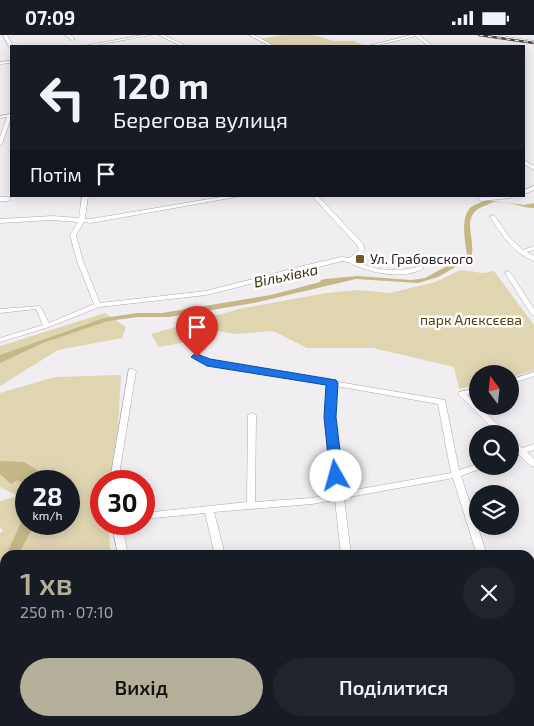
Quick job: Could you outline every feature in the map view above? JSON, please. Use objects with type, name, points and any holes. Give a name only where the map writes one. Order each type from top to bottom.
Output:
[{"type":"street","points":[[68,35],[73,39]]},
{"type":"street","points":[[100,45],[149,35]]},
{"type":"street","points":[[161,35],[182,45]]},
{"type":"street","points":[[251,35],[270,45]]},
{"type":"street","points":[[374,45],[417,35],[429,45]]},
{"type":"street","points":[[489,35],[534,42]]},
{"type":"street","points":[[0,144],[10,117]]},
{"type":"street","points":[[85,197],[82,220],[73,235],[80,261],[98,305]]},
{"type":"street","points":[[0,221],[52,218],[82,220],[110,218],[232,197]]},
{"type":"street","points":[[316,197],[360,244],[362,250],[351,260]]},
{"type":"street","points":[[481,199],[500,197]]},
{"type":"street","points":[[0,199],[8,199]]},
{"type":"street","points":[[492,217],[507,238],[522,252],[534,259]]},
{"type":"street","points":[[522,252],[534,249]]},
{"type":"street","points":[[0,340],[47,326],[98,305],[206,293],[342,259],[351,260],[358,265],[377,270],[413,272],[421,269]]},
{"type":"street","points":[[508,273],[534,314]]},
{"type":"street","points":[[0,311],[38,307],[47,326]]},
{"type":"street","points":[[197,357],[207,362],[442,402],[456,475],[480,550]]},
{"type":"street","points":[[116,470],[132,371]]},
{"type":"street","points":[[519,379],[534,374]]},
{"type":"street","points":[[332,383],[330,417],[345,550]]},
{"type":"street","points":[[469,392],[462,394],[469,401]]},
{"type":"street","points":[[251,505],[252,415]]},
{"type":"street","points":[[484,415],[494,425]]},
{"type":"street","points":[[534,447],[521,451],[534,464]]},
{"type":"street","points":[[155,515],[312,501],[456,475],[469,470]]},
{"type":"street","points":[[209,510],[219,550]]},
{"type":"street","points":[[119,535],[121,550]]},
{"type":"green space","points":[[283,35],[314,35],[334,41],[354,41],[363,45],[272,45],[260,39]]},
{"type":"green space","name":"парк Алєксєєва","points":[[460,270],[483,273],[494,271],[534,325],[534,370],[519,375],[519,365],[469,365],[469,387],[459,389],[454,367],[373,348],[307,348],[273,331],[236,334],[205,329],[195,333],[199,340],[159,347],[151,334],[239,309],[326,293],[357,290],[390,293],[436,282]]},
{"type":"green space","points":[[105,313],[126,327],[122,338],[58,350],[0,386],[0,346]]},
{"type":"green space","points":[[121,375],[118,427],[111,470],[90,470],[90,535],[109,535],[111,550],[0,550],[0,533],[3,531],[0,527],[0,501],[15,497],[15,535],[80,535],[80,470],[15,470],[15,494],[0,487],[0,393],[55,377]]},
{"type":"shaded area","points":[[486,200],[524,205],[534,203],[534,208],[492,202],[476,211],[470,223],[472,253],[470,261],[438,277],[418,283],[356,279],[254,303],[169,317],[138,317],[108,321],[43,343],[0,363],[0,355],[104,318],[137,313],[162,313],[271,295],[325,279],[357,276],[411,280],[425,278],[467,255],[464,230],[465,217],[471,207]]},
{"type":"shaded area","points":[[0,461],[24,462],[37,470],[15,470],[15,481],[11,484],[0,474]]},
{"type":"shaded area","points":[[15,535],[29,535],[21,550],[8,550]]},
{"type":"railway","points":[[479,35],[534,43]]},
{"type":"place","name":"Ул. Грабовского","points":[[360,259]]},
{"type":"route","points":[[197,357],[207,362],[332,383],[330,417],[336,476]]},
{"type":"water label","name":"Вільхівка","points":[[286,276]]}]
